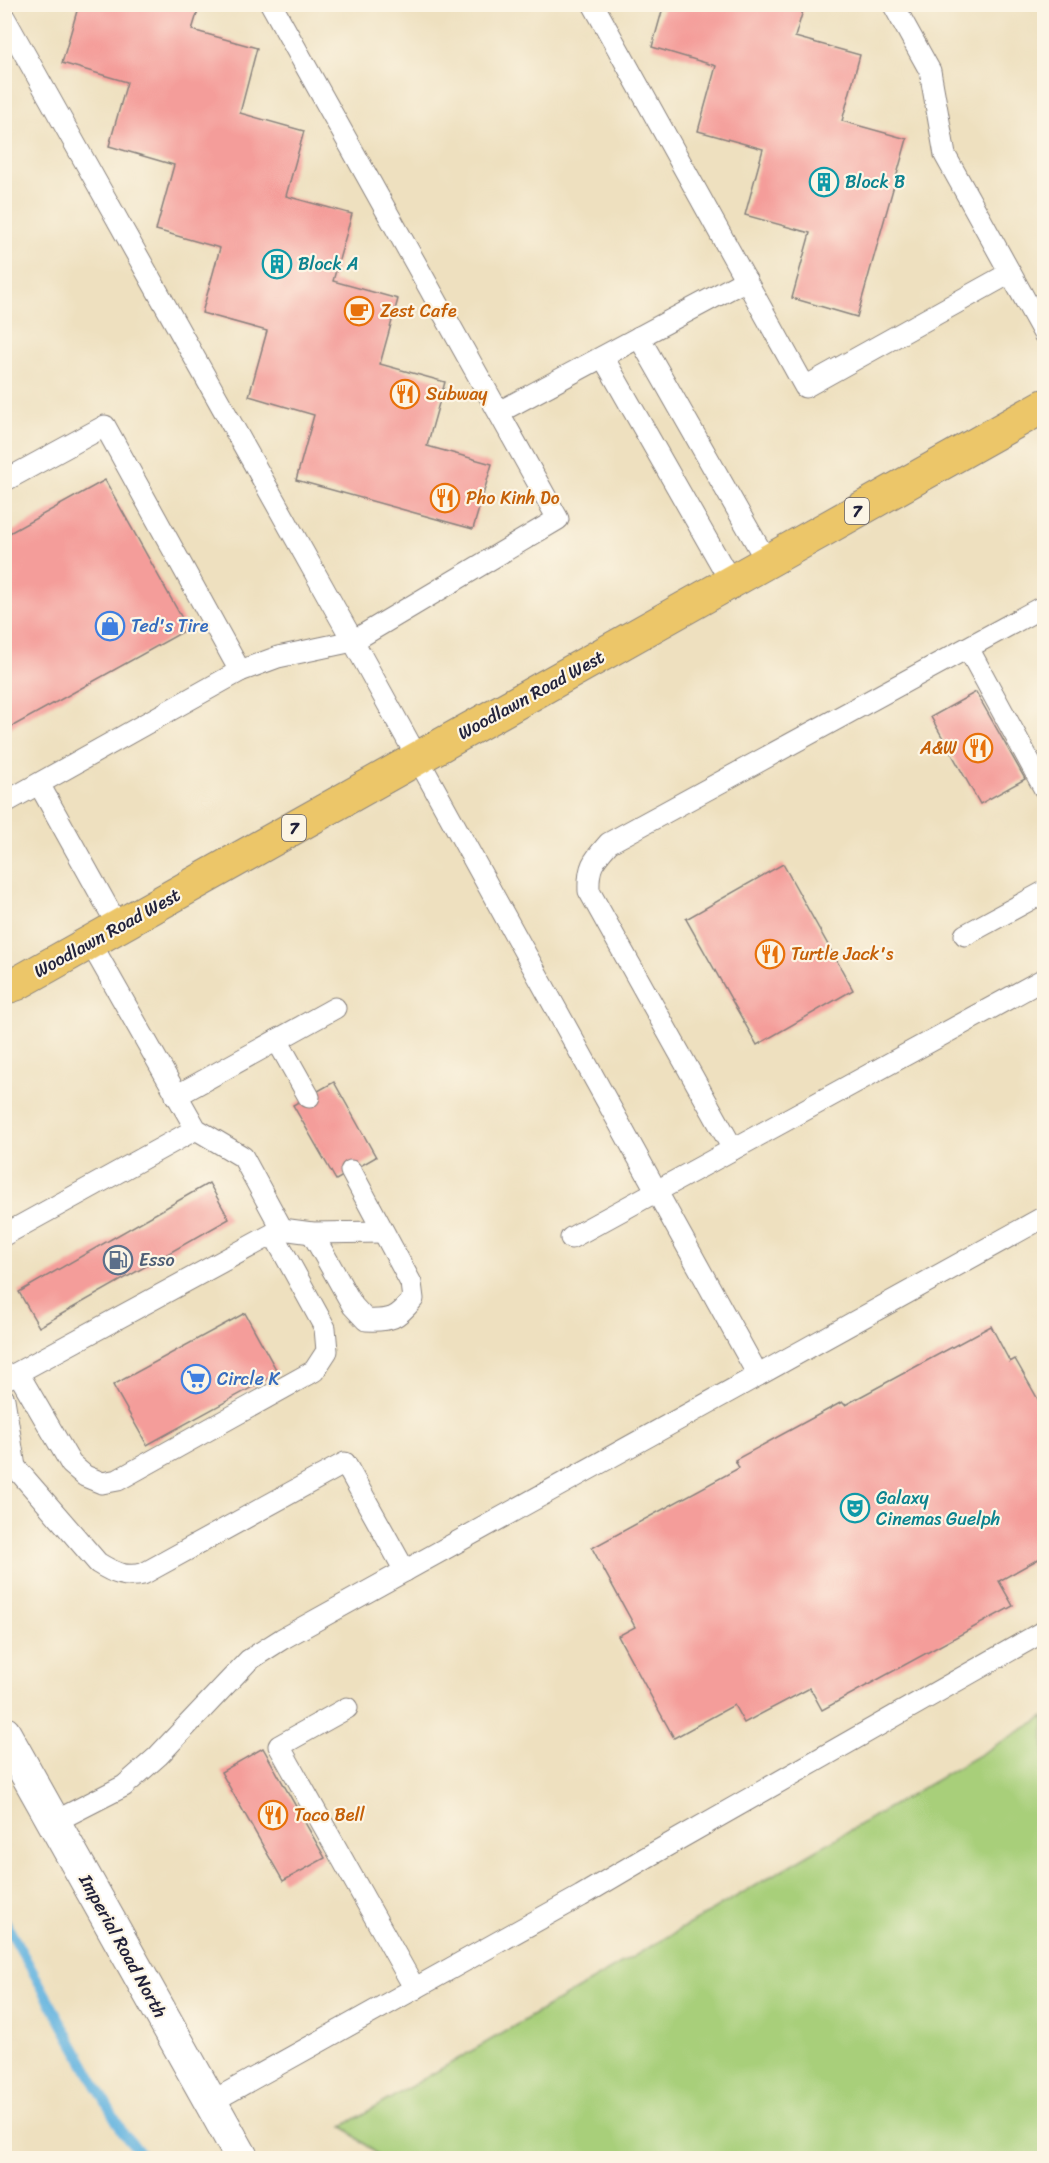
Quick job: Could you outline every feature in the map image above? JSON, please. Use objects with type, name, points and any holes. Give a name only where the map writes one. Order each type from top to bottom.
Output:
[{"type":"main road","name":"Woodlawn Road West","points":[[8,991],[118,926],[1044,406]]},
{"type":"street","name":"Imperial Road North","points":[[4,1733],[242,2158]]},
{"type":"lane","points":[[4,803],[240,671],[278,657],[353,641],[558,519],[271,4]]},
{"type":"lane","points":[[593,4],[805,387],[1010,273]]},
{"type":"lane","points":[[893,4],[930,71],[945,155],[1044,334]]},
{"type":"lane","points":[[4,17],[353,641],[758,1375]]},
{"type":"lane","points":[[499,412],[746,280]]},
{"type":"lane","points":[[639,337],[767,562]]},
{"type":"lane","points":[[603,357],[731,582]]},
{"type":"lane","points":[[4,481],[105,426],[240,671]]},
{"type":"lane","points":[[733,1149],[589,891],[588,874],[594,860],[609,843],[1044,606]]},
{"type":"lane","points":[[968,648],[1044,788]]},
{"type":"lane","points":[[39,784],[118,926]]},
{"type":"lane","points":[[965,935],[1044,892]]},
{"type":"lane","points":[[90,942],[196,1129],[243,1157],[278,1232],[325,1328],[327,1351],[314,1371],[118,1480],[102,1484],[85,1476],[71,1464],[11,1376],[278,1232],[383,1232]]},
{"type":"lane","points":[[571,1238],[1044,979]]},
{"type":"lane","points":[[176,1096],[335,1008]]},
{"type":"lane","points":[[277,1040],[309,1097]]},
{"type":"lane","points":[[4,1235],[196,1129]]},
{"type":"lane","points":[[312,1233],[353,1306],[366,1320],[387,1321],[400,1314],[413,1299],[411,1283],[351,1171]]},
{"type":"lane","points":[[54,1822],[124,1786],[158,1756],[249,1660],[282,1639],[1044,1217]]},
{"type":"lane","points":[[4,1399],[10,1470],[98,1563],[113,1573],[129,1577],[143,1574],[345,1463],[405,1571]]},
{"type":"lane","points":[[211,2102],[415,1989],[1044,1631]]},
{"type":"lane","points":[[347,1708],[279,1746],[415,1989]]},
{"type":"green space","points":[[1044,1717],[1044,2158],[381,2158],[343,2126]]},
{"type":"building","name":"Block A","points":[[79,4],[200,4],[192,30],[257,48],[240,113],[304,131],[286,196],[352,214],[333,281],[398,299],[380,364],[445,382],[427,446],[492,464],[473,529],[296,480],[314,415],[249,396],[267,331],[202,313],[220,248],[156,230],[174,165],[109,146],[127,82],[62,63]]},
{"type":"building","name":"Block B","points":[[664,4],[805,4],[795,37],[860,55],[842,121],[907,139],[857,317],[792,298],[810,233],[745,215],[763,149],[698,131],[716,66],[652,47]]},
{"type":"building","points":[[105,480],[188,629],[4,731],[4,536]]},
{"type":"building","name":"A&W","points":[[976,692],[1025,779],[980,804],[931,717]]},
{"type":"building","name":"Turtle Jack's","points":[[783,864],[853,990],[757,1045],[686,919]]},
{"type":"building","points":[[334,1082],[376,1157],[336,1180],[293,1105]]},
{"type":"building","points":[[209,1183],[229,1219],[39,1327],[19,1292]]},
{"type":"building","name":"Circle K","points":[[245,1313],[278,1373],[147,1445],[113,1385]]},
{"type":"building","name":"Galaxy Cinemas Guelph","points":[[991,1326],[1010,1362],[1015,1359],[1044,1410],[1044,1556],[999,1581],[1013,1606],[822,1710],[810,1688],[744,1723],[734,1705],[674,1738],[618,1636],[635,1627],[592,1548],[739,1468],[735,1460],[842,1402],[845,1405]]},
{"type":"building","name":"Taco Bell","points":[[263,1748],[325,1858],[283,1881],[221,1772]]},
{"type":"waterway","points":[[4,1920],[123,2133],[145,2158]]},
{"type":"place","name":"Block B","points":[[824,182]]},
{"type":"place","name":"Block A","points":[[277,264]]},
{"type":"place","name":"Zest Cafe","points":[[359,311]]},
{"type":"place","name":"Subway","points":[[405,394]]},
{"type":"place","name":"Pho Kinh Do","points":[[445,498]]},
{"type":"place","name":"Ted's Tire","points":[[110,626]]},
{"type":"place","name":"A&W","points":[[978,748]]},
{"type":"place","name":"Turtle Jack's","points":[[770,954]]},
{"type":"place","name":"Esso","points":[[118,1260]]},
{"type":"place","name":"Circle K","points":[[196,1379]]},
{"type":"place","name":"Galaxy Cinemas Guelph","points":[[855,1508]]},
{"type":"place","name":"Taco Bell","points":[[273,1815]]}]
